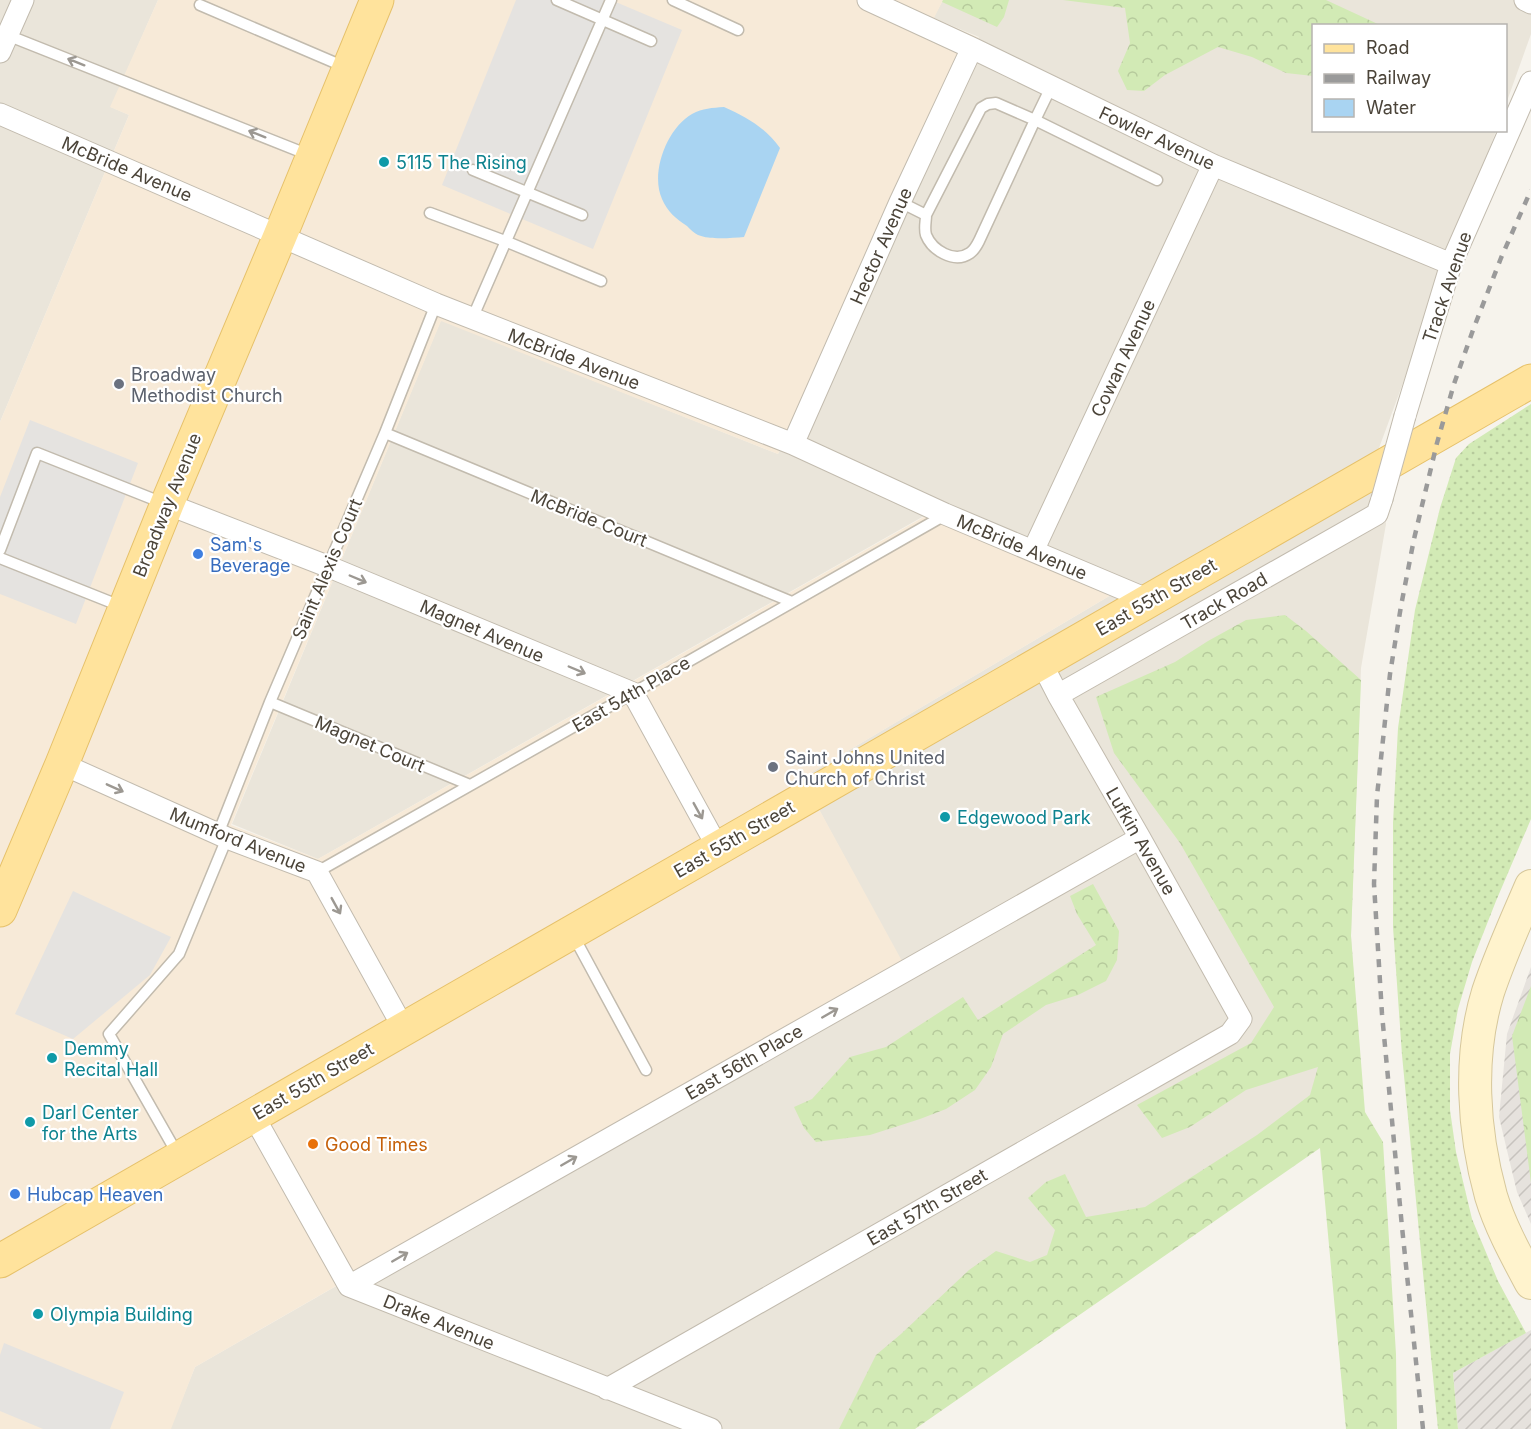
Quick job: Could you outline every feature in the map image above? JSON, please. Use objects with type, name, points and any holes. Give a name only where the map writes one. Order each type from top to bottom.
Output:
[{"type":"main road","name":"Broadway Avenue","points":[[1,906],[62,764],[166,504],[280,236],[376,0]]},
{"type":"main road","name":"East 55th Street","points":[[0,1261],[1531,381]]},
{"type":"street","points":[[4,44],[23,0]]},
{"type":"street","name":"Fowler Avenue","points":[[868,0],[1213,165],[1451,264]]},
{"type":"street","points":[[1525,0],[1531,3]]},
{"type":"street","name":"Hector Avenue","points":[[793,444],[900,202],[972,48]]},
{"type":"street","name":"Track Avenue","points":[[1382,499],[1451,264],[1531,82]]},
{"type":"street","name":"McBride Avenue","points":[[0,114],[436,304],[793,444],[945,514],[1149,600]]},
{"type":"street","name":"Cowan Avenue","points":[[1033,551],[1213,165]]},
{"type":"street","name":"Track Road","points":[[1058,695],[1377,514],[1382,499]]},
{"type":"street","name":"Magnet Avenue","points":[[166,504],[327,566],[633,693]]},
{"type":"street","name":"Lufkin Avenue","points":[[1041,662],[1241,1019]]},
{"type":"street","points":[[633,693],[718,848]]},
{"type":"street","name":"Mumford Avenue","points":[[62,764],[223,836],[317,872],[404,1029]]},
{"type":"street","name":"East 56th Place","points":[[349,1286],[1140,838]]},
{"type":"street","points":[[1531,886],[1504,948],[1488,994],[1477,1044],[1476,1102],[1480,1144],[1492,1197],[1502,1225],[1531,1283]]},
{"type":"street","name":"East 57th Street","points":[[607,1389],[1230,1034],[1241,1019]]},
{"type":"street","points":[[254,1115],[349,1286]]},
{"type":"street","name":"Drake Avenue","points":[[349,1286],[711,1429]]},
{"type":"lane","points":[[557,0],[651,41]]},
{"type":"lane","points":[[472,319],[610,0]]},
{"type":"lane","points":[[674,0],[738,30]]},
{"type":"lane","points":[[200,5],[348,68]]},
{"type":"lane","points":[[4,44],[312,156]]},
{"type":"lane","points":[[1051,87],[1035,120],[979,241],[970,253],[958,257],[948,256],[935,248],[927,237],[926,215],[981,108],[988,105],[996,103],[1035,120],[1157,180]]},
{"type":"lane","points":[[473,170],[582,215]]},
{"type":"lane","points":[[900,202],[926,215]]},
{"type":"lane","points":[[429,213],[506,241],[601,281]]},
{"type":"lane","name":"Saint Alexis Court","points":[[180,1158],[108,1034],[179,954],[270,702],[385,434],[436,304]]},
{"type":"lane","name":"McBride Court","points":[[385,434],[792,602]]},
{"type":"lane","points":[[0,550],[38,453],[166,504]]},
{"type":"lane","name":"East 54th Place","points":[[317,872],[945,514]]},
{"type":"lane","points":[[0,558],[125,607]]},
{"type":"lane","name":"Magnet Court","points":[[270,702],[470,785]]},
{"type":"lane","points":[[572,932],[646,1070]]},
{"type":"shaded area","points":[[0,0],[158,0],[111,107],[129,115],[0,422]]},
{"type":"shaded area","points":[[158,0],[943,0],[934,18],[979,38],[778,454],[441,321],[231,825],[318,859],[929,514],[1111,595],[802,778],[902,961],[195,1367],[171,1429],[0,1429],[0,422],[129,115],[110,107]]},
{"type":"shaded area","points":[[516,0],[611,0],[682,30],[593,249],[442,185]]},
{"type":"shaded area","points":[[943,0],[1531,0],[1531,34],[1507,101],[1507,24],[1312,24],[1312,132],[1496,132],[1379,448],[1386,524],[1361,668],[1351,935],[1361,1087],[914,1429],[170,1429],[195,1367],[901,962],[802,778],[1111,595],[924,516],[318,859],[232,824],[441,320],[778,454],[979,37],[933,18]]},
{"type":"shaded area","points":[[30,420],[138,463],[76,624],[0,594],[0,497]]},
{"type":"shaded area","points":[[73,891],[171,937],[150,975],[73,1039],[15,1014]]},
{"type":"shaded area","points":[[1531,967],[1531,1224],[1517,1192],[1499,1117],[1507,1034]]},
{"type":"shaded area","points":[[1531,1330],[1531,1429],[1458,1429],[1453,1373]]},
{"type":"shaded area","points":[[4,1343],[124,1392],[110,1429],[43,1429],[0,1411],[0,1355]]},
{"type":"green space","points":[[943,0],[1009,0],[1004,17],[997,27],[942,2]]},
{"type":"green space","points":[[1063,0],[1326,0],[1378,24],[1312,24],[1312,76],[1286,73],[1252,57],[1218,47],[1165,75],[1144,91],[1127,90],[1118,71],[1130,43],[1125,8]]},
{"type":"green space","points":[[1531,404],[1531,819],[1472,962],[1458,1009],[1450,1054],[1450,1110],[1456,1152],[1472,1219],[1498,1281],[1526,1333],[1453,1373],[1458,1429],[1438,1429],[1402,1055],[1393,927],[1393,823],[1398,728],[1415,610],[1440,508],[1456,458],[1469,444]]},
{"type":"green space","points":[[1285,615],[1361,680],[1351,936],[1365,1112],[1383,1142],[1396,1354],[1397,1429],[1346,1429],[1320,1148],[915,1429],[839,1429],[876,1355],[969,1270],[996,1251],[1030,1262],[1047,1255],[1055,1230],[1028,1198],[1046,1182],[1065,1174],[1086,1217],[1145,1207],[1257,1135],[1310,1095],[1318,1067],[1246,1090],[1190,1127],[1162,1138],[1137,1105],[1251,1043],[1274,1007],[1180,843],[1114,753],[1096,697],[1175,662],[1246,620]]},
{"type":"green space","points":[[1093,884],[1119,931],[1117,960],[1106,981],[1078,995],[1046,1005],[1003,1034],[991,1067],[975,1090],[946,1109],[870,1135],[816,1142],[804,1128],[794,1107],[812,1099],[850,1057],[886,1047],[963,997],[978,1020],[1096,945],[1077,914],[1070,896]]},
{"type":"green space","points":[[1531,986],[1531,1183],[1512,1036]]},
{"type":"water","points":[[724,107],[755,123],[780,148],[744,237],[703,237],[676,218],[664,203],[659,188],[660,164],[668,140],[683,121],[696,112]]},
{"type":"railway","points":[[1423,1429],[1382,1014],[1374,884],[1377,796],[1390,674],[1401,606],[1437,443],[1473,330],[1531,190]]},
{"type":"place","name":"5115 The Rising","points":[[384,162]]},
{"type":"place","name":"Broadway Methodist Church","points":[[119,384]]},
{"type":"place","name":"Sam's Beverage","points":[[198,554]]},
{"type":"place","name":"Saint Johns United Church of Christ","points":[[773,767]]},
{"type":"place","name":"Edgewood Park","points":[[945,817]]},
{"type":"place","name":"Demmy Recital Hall","points":[[52,1058]]},
{"type":"place","name":"Darl Center for the Arts","points":[[30,1122]]},
{"type":"place","name":"Good Times","points":[[313,1144]]},
{"type":"place","name":"Hubcap Heaven","points":[[15,1194]]},
{"type":"place","name":"Olympia Building","points":[[38,1314]]}]
